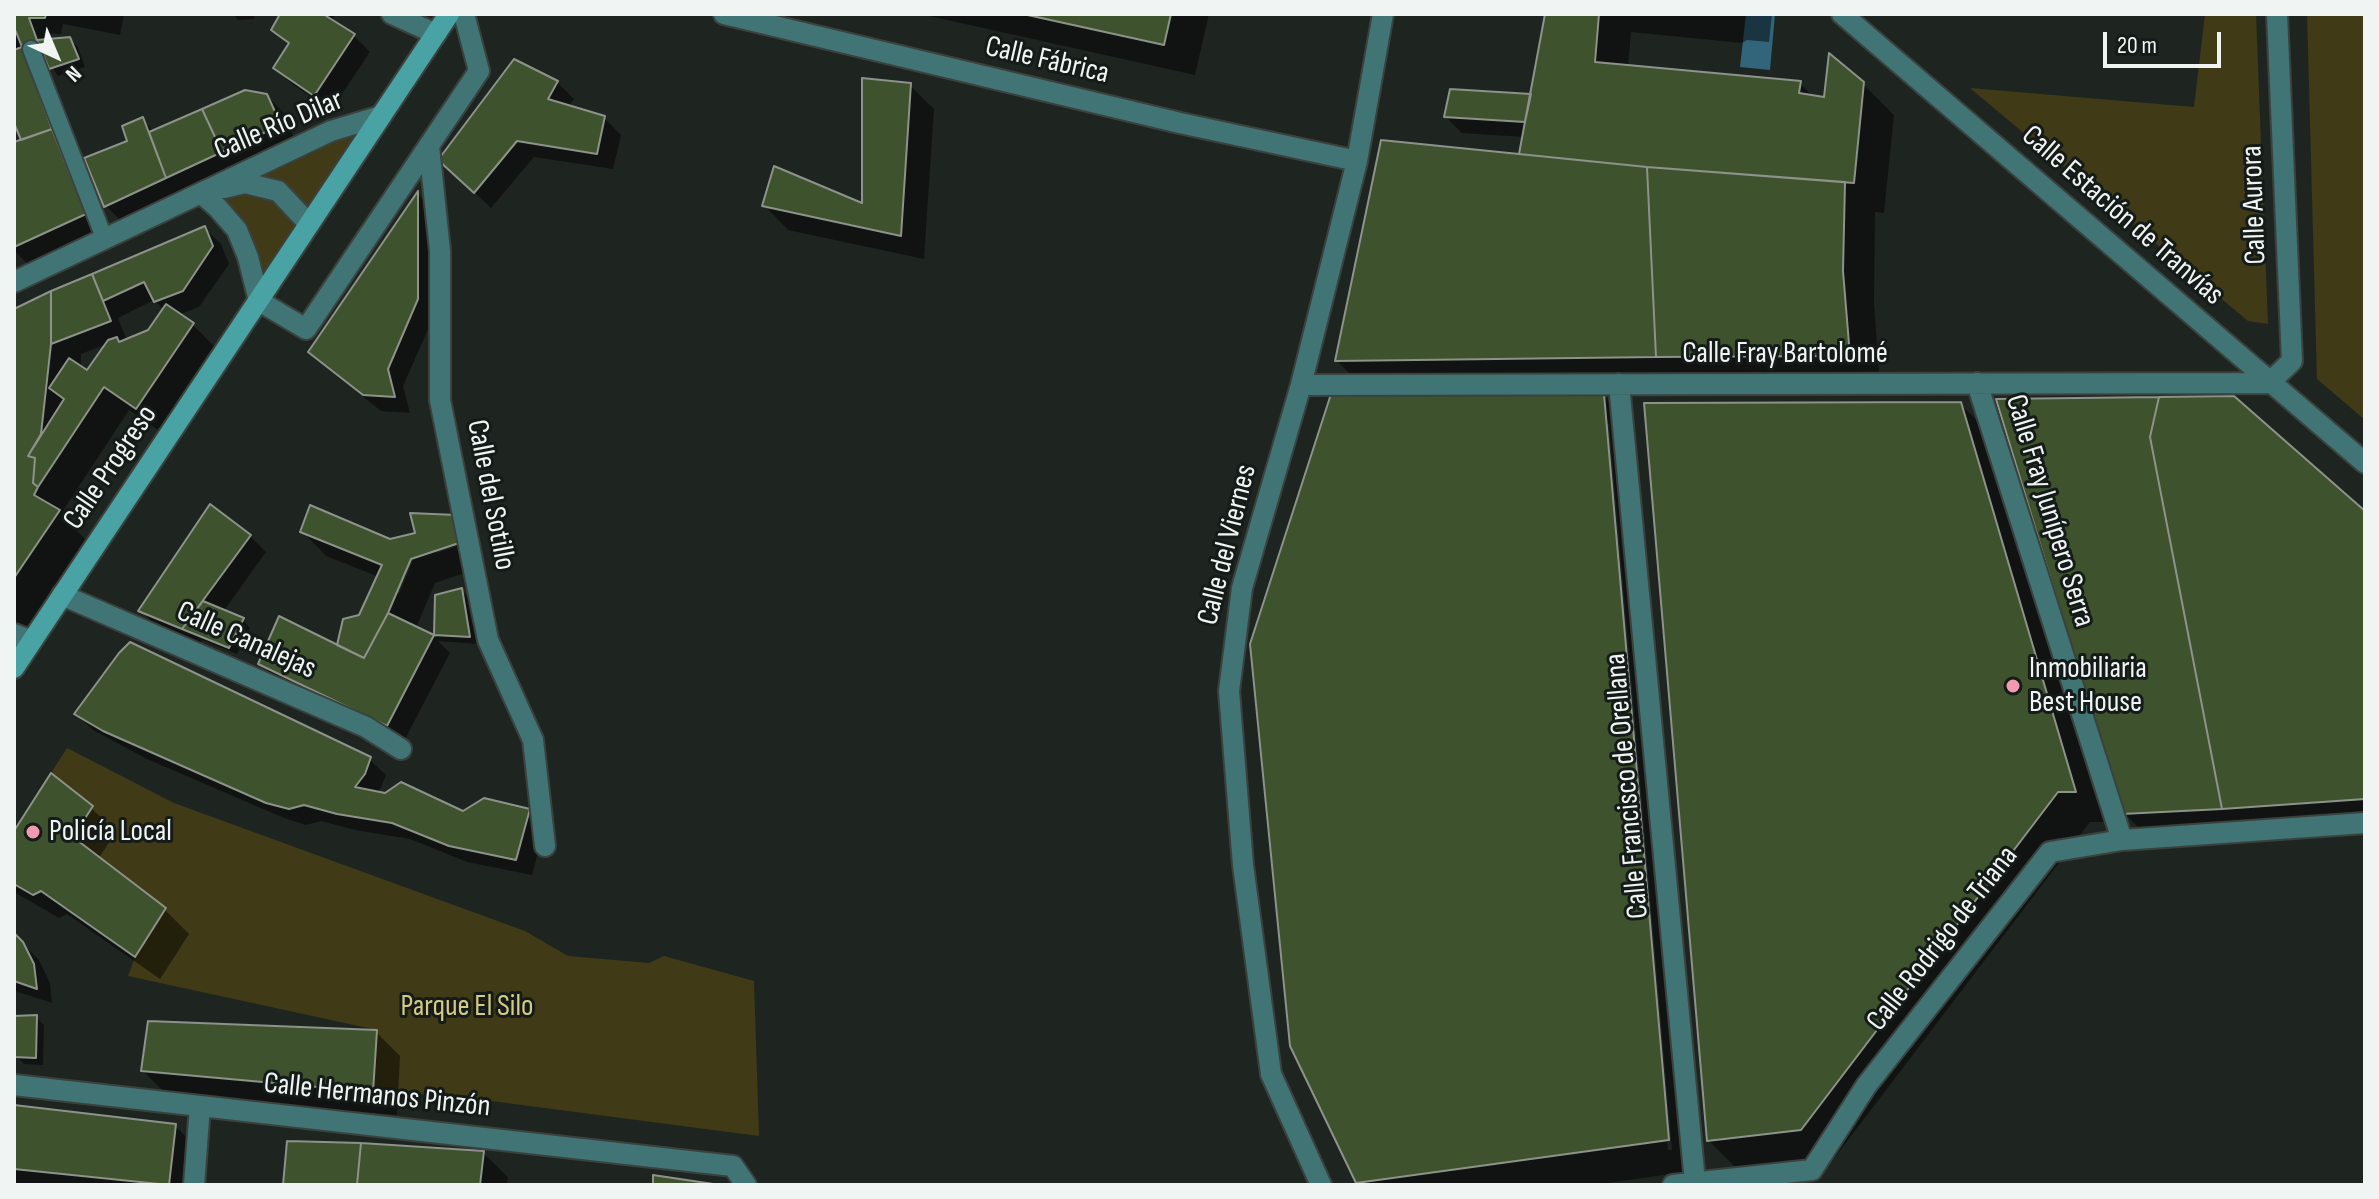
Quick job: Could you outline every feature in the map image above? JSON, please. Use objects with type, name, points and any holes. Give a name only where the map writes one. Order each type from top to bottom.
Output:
[{"type":"main road","name":"Calle Progreso","points":[[14,668],[23,638],[62,595],[449,14]]},
{"type":"street","points":[[392,14],[436,34]]},
{"type":"street","points":[[259,301],[306,329],[479,71],[464,14]]},
{"type":"street","name":"Calle Fábrica","points":[[724,14],[1180,123],[1357,161]]},
{"type":"street","name":"Calle del Viernes","points":[[1321,1185],[1271,1074],[1243,865],[1229,691],[1242,588],[1301,385],[1357,161],[1383,14]]},
{"type":"street","name":"Calle Aurora","points":[[2269,383],[2292,361],[2277,14]]},
{"type":"street","name":"Calle Estación de Tranvías","points":[[1848,16],[2365,463]]},
{"type":"street","name":"Calle Río Dilar","points":[[14,282],[331,131],[381,116]]},
{"type":"street","name":"Calle del Sotillo","points":[[429,146],[440,251],[440,400],[488,640],[533,740],[545,846]]},
{"type":"street","name":"Calle Río Dilar","points":[[201,193],[245,183],[278,191],[309,224]]},
{"type":"street","name":"Calle Río Dilar","points":[[201,193],[237,230],[248,257],[259,301]]},
{"type":"street","name":"Calle Fray Junípero Serra","points":[[1977,383],[2122,840]]},
{"type":"street","name":"Calle Fray Bartolomé","points":[[1301,385],[2269,383]]},
{"type":"street","name":"Calle Francisco de Orellana","points":[[1619,384],[1695,1182]]},
{"type":"street","name":"Calle Canalejas","points":[[62,595],[366,727],[401,749]]},
{"type":"street","name":"Calle Rodrigo de Triana","points":[[1673,1185],[1812,1170],[1866,1086],[2050,852],[2122,840],[2365,823]]},
{"type":"street","name":"Calle Hermanos Pinzón","points":[[14,1085],[733,1166],[746,1185]]},
{"type":"street","points":[[194,1185],[200,1106]]},
{"type":"lane","points":[[31,49],[105,240]]},
{"type":"green space","points":[[2205,14],[2256,14],[2268,324],[2248,321],[1970,88],[2194,107]]},
{"type":"green space","points":[[2307,14],[2365,14],[2365,420],[2317,379]]},
{"type":"green space","points":[[381,116],[259,301],[248,257],[201,193]]},
{"type":"green space","name":"Parque El Silo","points":[[67,748],[174,803],[525,931],[568,956],[649,963],[664,956],[754,981],[759,1136],[453,1096],[373,1092],[377,1030],[128,976],[135,957],[166,908],[73,837],[93,806],[51,773]]},
{"type":"water","points":[[1746,14],[1775,14],[1770,70],[1740,67]]},
{"type":"building","points":[[14,14],[46,14],[45,18],[29,18],[37,40],[22,47],[14,27]]},
{"type":"building","points":[[280,14],[323,14],[355,34],[314,96],[273,68],[289,43],[271,30]]},
{"type":"building","points":[[1023,14],[1171,14],[1164,45]]},
{"type":"building","points":[[1545,14],[1599,14],[1595,62],[1801,81],[1799,93],[1824,97],[1829,53],[1864,82],[1854,183],[1519,154]]},
{"type":"building","points":[[70,37],[79,59],[49,69],[37,40]]},
{"type":"building","points":[[22,47],[52,129],[21,140],[14,123],[14,50]]},
{"type":"building","points":[[514,59],[558,81],[548,99],[605,116],[597,154],[517,141],[474,193],[438,160]]},
{"type":"building","points":[[862,78],[911,83],[901,236],[762,206],[774,166],[862,203]]},
{"type":"building","points":[[1450,89],[1531,94],[1525,122],[1444,117]]},
{"type":"building","points":[[245,90],[267,94],[281,125],[222,152],[202,109]]},
{"type":"building","points":[[202,109],[222,152],[166,178],[149,132]]},
{"type":"building","points":[[143,117],[166,178],[104,207],[84,158],[127,141],[122,126]]},
{"type":"building","points":[[52,129],[86,214],[14,247],[14,142]]},
{"type":"building","points":[[1381,140],[1647,167],[1656,357],[1335,361]]},
{"type":"building","points":[[1647,167],[1845,182],[1843,271],[1850,356],[1656,357]]},
{"type":"building","points":[[418,191],[418,299],[388,369],[395,397],[363,395],[308,352]]},
{"type":"building","points":[[205,226],[213,246],[183,291],[154,302],[144,282],[103,301],[92,274]]},
{"type":"building","points":[[92,274],[111,321],[51,344],[51,291]]},
{"type":"building","points":[[51,291],[51,344],[41,434],[28,456],[35,458],[33,483],[38,487],[34,495],[60,510],[14,578],[14,309]]},
{"type":"building","points":[[166,304],[194,323],[136,409],[104,387],[38,487],[33,483],[35,458],[28,456],[64,399],[49,388],[69,358],[87,370],[108,340],[117,337],[119,342],[148,330]]},
{"type":"building","points":[[1331,394],[1604,394],[1669,1140],[1356,1183],[1290,1046],[1250,644]]},
{"type":"building","points":[[2234,396],[2365,511],[2365,799],[2222,809],[2150,437],[2159,397]]},
{"type":"building","points":[[2159,397],[2150,437],[2222,809],[2122,814],[1996,399]]},
{"type":"building","points":[[1961,402],[2076,792],[2058,792],[1801,1130],[1707,1141],[1644,403]]},
{"type":"building","points":[[210,504],[251,535],[182,629],[138,611]]},
{"type":"building","points":[[310,505],[390,539],[415,533],[410,513],[456,515],[462,542],[411,559],[364,658],[337,645],[343,619],[359,615],[382,565],[300,532]]},
{"type":"building","points":[[462,588],[470,637],[434,635],[435,595]]},
{"type":"building","points":[[203,601],[244,618],[229,648],[182,629]]},
{"type":"building","points":[[388,613],[434,635],[387,726],[258,664],[279,616],[364,658]]},
{"type":"building","points":[[130,642],[371,757],[365,774],[355,787],[385,793],[401,782],[463,811],[484,798],[530,809],[516,860],[449,846],[392,823],[304,805],[289,809],[266,803],[103,731],[74,714]]},
{"type":"building","points":[[51,773],[93,806],[73,837],[166,908],[135,957],[41,891],[33,895],[14,884],[14,831]]},
{"type":"building","points":[[14,933],[23,942],[34,964],[37,989],[14,981]]},
{"type":"building","points":[[37,1015],[36,1058],[14,1057],[14,1016]]},
{"type":"building","points":[[148,1021],[377,1030],[373,1092],[141,1071]]},
{"type":"building","points":[[14,1105],[176,1124],[169,1185],[14,1169]]},
{"type":"building","points":[[287,1141],[361,1143],[357,1185],[283,1185]]},
{"type":"building","points":[[361,1143],[484,1151],[480,1185],[357,1185]]},
{"type":"building","points":[[653,1175],[720,1185],[653,1185]]},
{"type":"place","name":"Inmobiliaria Best House","points":[[2013,686]]},
{"type":"place","name":"Policía Local","points":[[33,832]]}]
